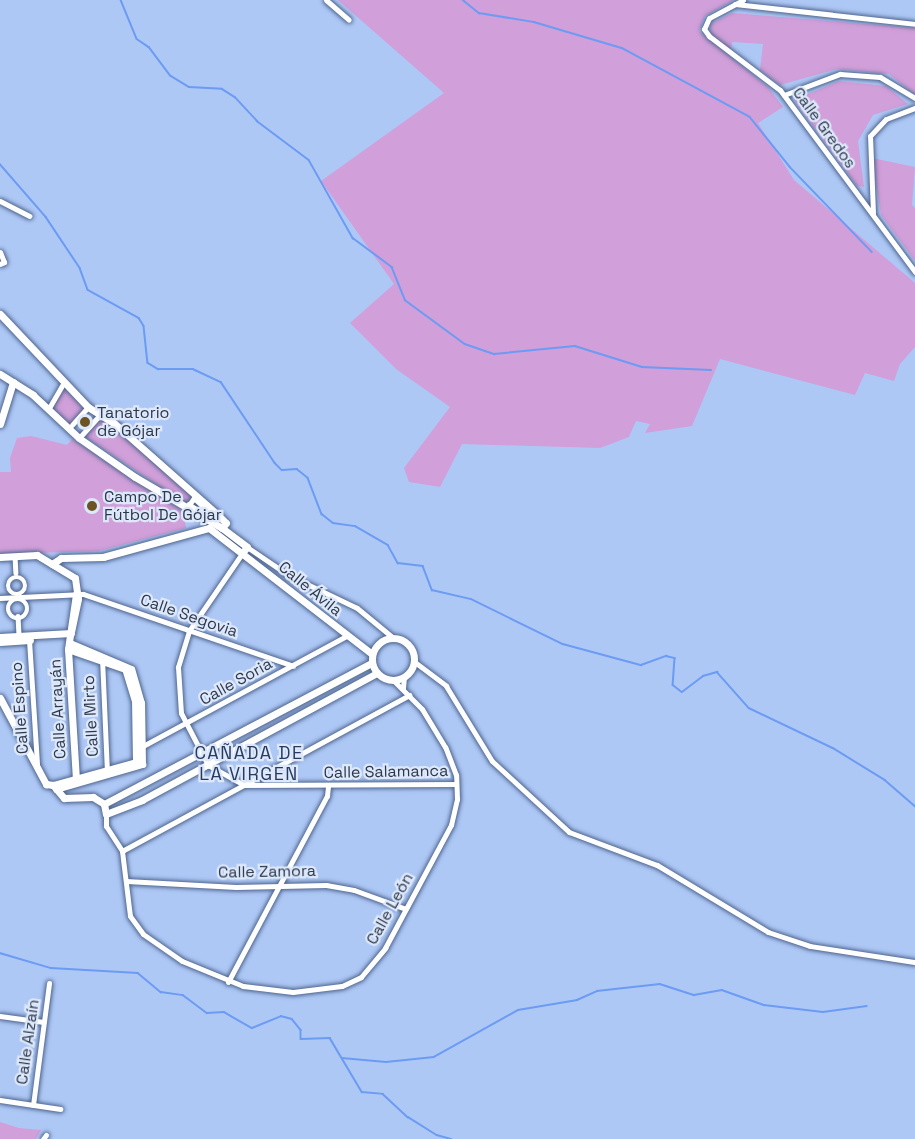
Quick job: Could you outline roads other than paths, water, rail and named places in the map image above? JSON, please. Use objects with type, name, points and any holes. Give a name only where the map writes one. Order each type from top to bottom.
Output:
[{"type":"street","points":[[326,0],[349,21]]},
{"type":"street","name":"Calle Gredos","points":[[743,0],[709,18],[704,29],[784,96],[915,272]]},
{"type":"street","points":[[735,4],[915,24]]},
{"type":"street","points":[[784,96],[840,74],[880,77],[915,98]]},
{"type":"street","points":[[873,215],[867,149],[872,131],[886,119],[915,108]]},
{"type":"street","points":[[857,196],[872,192]]},
{"type":"street","points":[[0,201],[29,216]]},
{"type":"street","points":[[0,252],[4,262],[0,264]]},
{"type":"street","points":[[0,314],[88,407],[114,423],[226,522],[222,528]]},
{"type":"street","points":[[0,374],[13,381],[79,438],[245,549],[288,575],[357,608],[391,636],[398,638],[414,654],[416,663],[446,686],[492,761],[568,832],[657,865],[768,932],[810,946],[915,962]]},
{"type":"street","points":[[0,424],[13,381]]},
{"type":"street","points":[[48,410],[64,382]]},
{"type":"street","points":[[72,424],[88,407]]},
{"type":"street","points":[[79,438],[100,415]]},
{"type":"street","points":[[194,498],[213,515],[210,518],[189,505],[194,498]]},
{"type":"street","points":[[211,526],[218,515]]},
{"type":"street","points":[[52,564],[61,558],[103,556],[211,526],[222,528],[245,549]]},
{"type":"street","points":[[244,785],[208,765],[201,755],[185,725],[177,689],[178,668],[189,631],[245,549]]},
{"type":"street","name":"Calle Ávila","points":[[245,549],[293,596],[364,644],[372,654]]},
{"type":"street","points":[[0,557],[37,555],[75,578],[75,594],[0,598]]},
{"type":"street","points":[[15,556],[16,573]]},
{"type":"street","points":[[25,578],[26,593],[8,595],[8,579],[25,578]]},
{"type":"street","name":"Calle Segovia","points":[[75,594],[293,666]]},
{"type":"street","name":"Calle Arrayán","points":[[75,594],[75,630],[70,641],[76,782]]},
{"type":"street","points":[[26,600],[27,617],[18,617],[9,618],[8,602],[26,600]]},
{"type":"street","points":[[18,617],[19,636]]},
{"type":"street","name":"Calle Soria","points":[[139,748],[348,635]]},
{"type":"street","points":[[0,637],[19,636],[70,641],[125,669],[135,701],[138,765],[55,788]]},
{"type":"street","points":[[364,644],[377,643],[391,636]]},
{"type":"street","name":"Calle Espino","points":[[29,640],[37,773]]},
{"type":"street","points":[[0,642],[70,641]]},
{"type":"street","points":[[377,643],[372,654],[372,663],[377,673],[393,680],[404,677],[416,663]]},
{"type":"street","name":"Calle Mirto","points":[[102,658],[107,773]]},
{"type":"street","points":[[0,698],[4,715],[37,773],[46,784],[55,788],[64,798],[93,797],[104,804],[372,663]]},
{"type":"street","points":[[106,814],[142,801],[377,673]]},
{"type":"street","points":[[403,688],[404,677]]},
{"type":"street","name":"Calle León","points":[[104,804],[106,826],[122,851],[134,926],[182,961],[228,982],[293,992],[342,986],[375,964],[451,825],[456,784],[446,747],[409,695],[393,680]]},
{"type":"street","points":[[122,851],[409,695]]},
{"type":"street","points":[[267,772],[266,780],[271,786]]},
{"type":"street","name":"Calle Salamanca","points":[[244,785],[456,784]]},
{"type":"street","points":[[228,982],[327,796],[328,786]]},
{"type":"street","name":"Calle Zamora","points":[[126,881],[335,887],[406,909]]},
{"type":"street","name":"Calle Alzaín","points":[[33,1105],[49,983]]},
{"type":"street","points":[[0,1016],[44,1022]]},
{"type":"street","points":[[0,1100],[60,1108]]},
{"type":"waterway","points":[[121,0],[137,39],[149,47],[171,76],[189,87],[222,89],[235,97],[257,121],[309,160],[353,238],[392,267],[405,300],[465,344],[494,354],[575,346],[642,367],[711,370]]},
{"type":"waterway","points":[[463,0],[479,13],[534,22],[622,48],[750,117],[790,167],[872,252]]},
{"type":"waterway","points":[[0,164],[46,217],[80,268],[88,290],[139,318],[144,326],[148,363],[158,369],[193,369],[221,382],[275,463],[282,470],[297,469],[308,478],[322,514],[333,523],[355,526],[388,545],[398,563],[423,566],[432,590],[471,599],[563,644],[641,665],[666,656],[675,658],[673,685],[682,692],[703,676],[717,672],[749,708],[833,748],[885,780],[915,806]]},
{"type":"waterway","points":[[0,953],[51,968],[138,973],[161,992],[183,995],[207,1013],[224,1012],[252,1028],[281,1016],[292,1019],[301,1030],[301,1039],[330,1038],[362,1092],[383,1094],[408,1117],[437,1135],[451,1139]]},
{"type":"waterway","points":[[342,1058],[386,1062],[434,1057],[518,1010],[577,1000],[597,991],[660,984],[694,995],[722,990],[764,1005],[823,1012],[867,1006]]},
{"type":"place","name":"Tanatorio de Gójar","points":[[85,422]]},
{"type":"place","name":"Campo De Fútbol De Gójar","points":[[92,506]]},
{"type":"district","name":"CAÑADA DE LA VIRGEN","points":[[249,764]]}]
